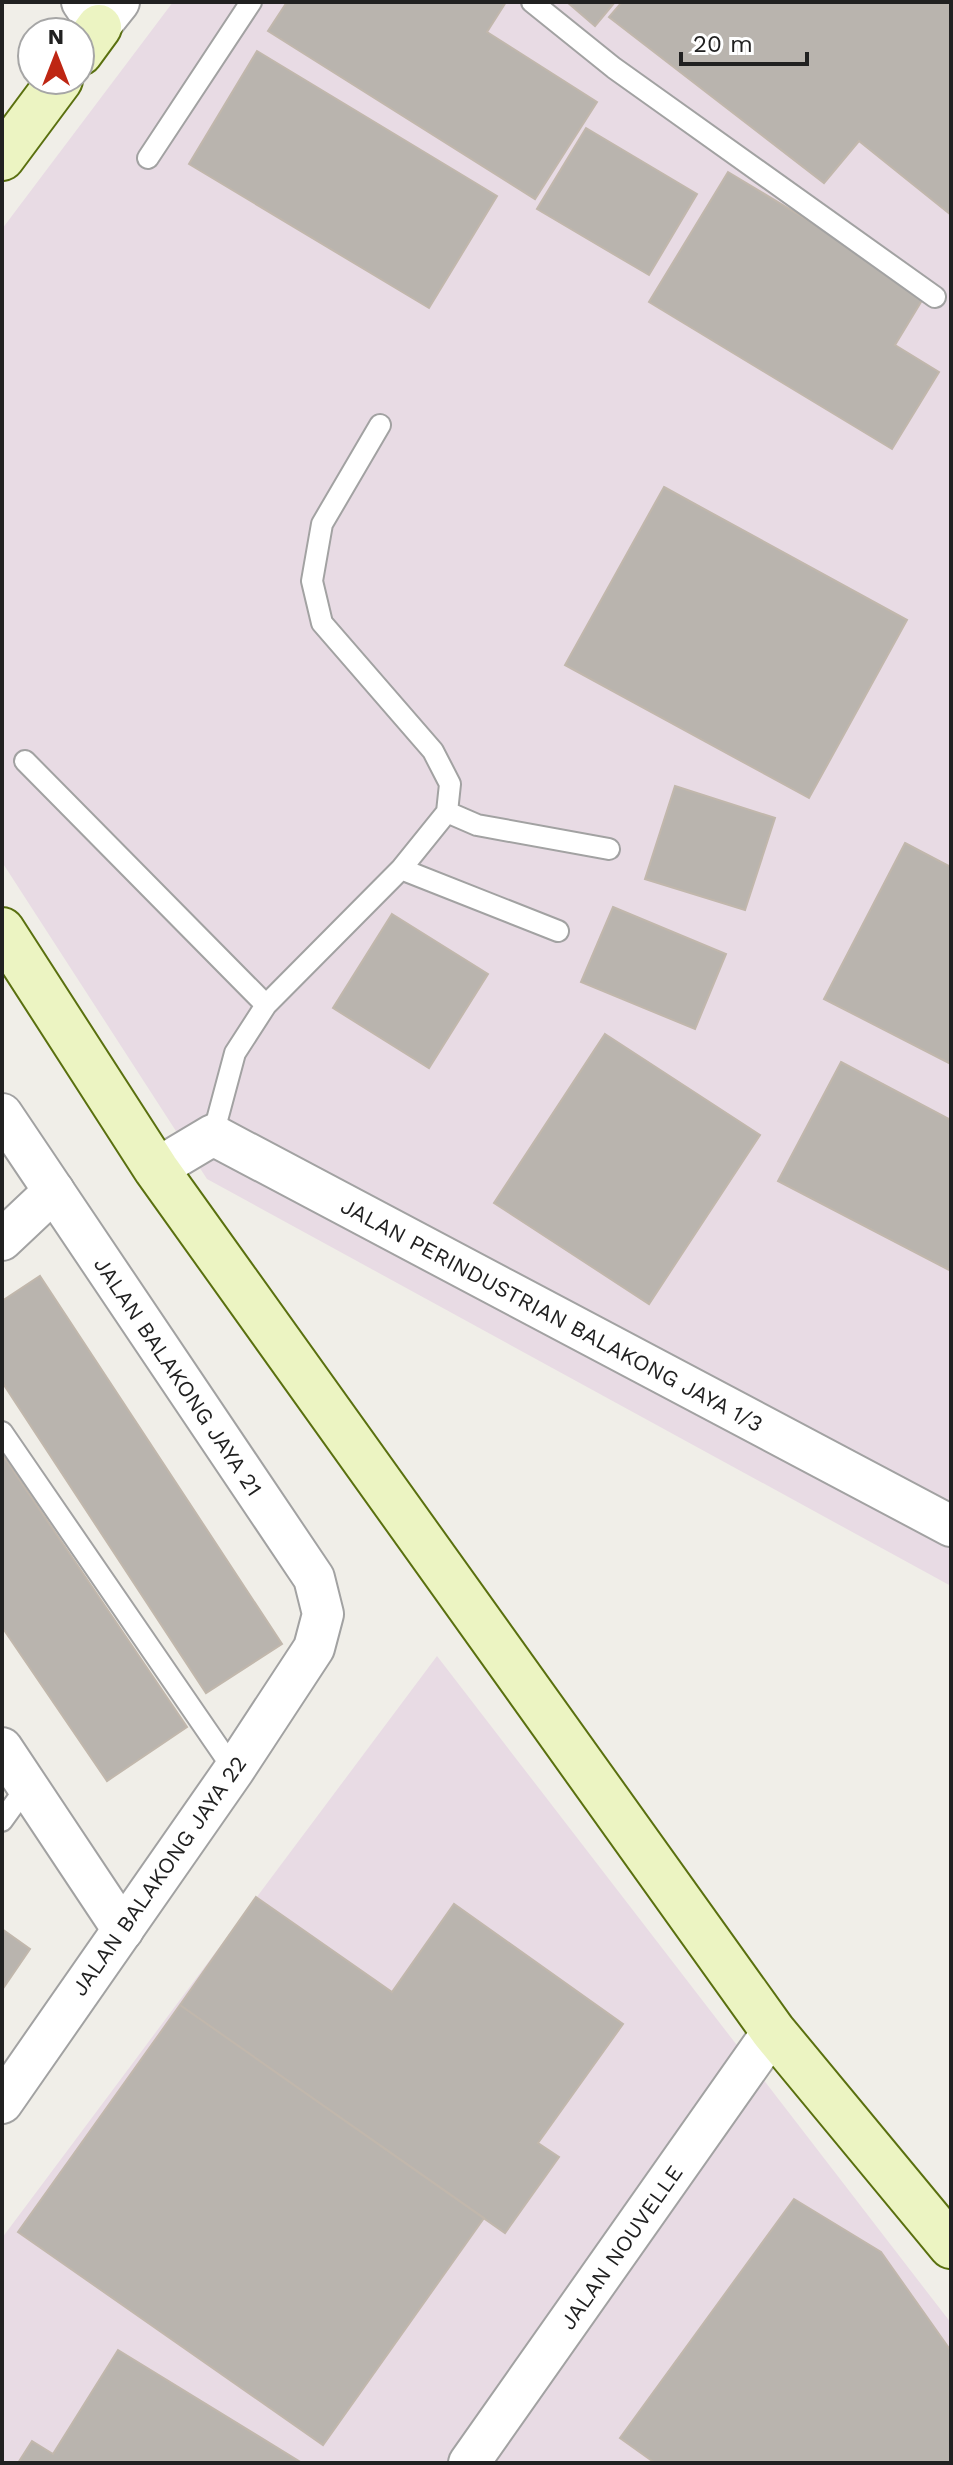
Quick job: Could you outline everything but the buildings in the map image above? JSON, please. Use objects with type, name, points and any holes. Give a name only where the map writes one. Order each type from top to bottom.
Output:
[{"type":"street","points":[[2,158],[48,96]]},
{"type":"street","points":[[2,930],[156,1169],[773,2031],[951,2246]]},
{"type":"street","name":"JALAN BALAKONG JAYA 21","points":[[2,1114],[314,1578],[323,1614],[314,1648]]},
{"type":"street","points":[[156,1169],[213,1135]]},
{"type":"street","name":"JALAN PERINDUSTRIAN BALAKONG JAYA 1/3","points":[[213,1135],[951,1526]]},
{"type":"street","points":[[2,1240],[54,1191]]},
{"type":"street","name":"JALAN BALAKONG JAYA 22","points":[[2,2103],[234,1770],[314,1648]]},
{"type":"street","points":[[2,1748],[123,1930]]},
{"type":"street","name":"JALAN NOUVELLE","points":[[469,2463],[773,2031]]},
{"type":"lane","points":[[148,158],[251,2]]},
{"type":"lane","points":[[532,2],[614,68],[935,297]]},
{"type":"lane","points":[[213,1135],[235,1053],[266,1005],[401,869],[447,812],[450,784],[433,751],[322,623],[312,581],[322,524],[380,425]]},
{"type":"lane","points":[[25,761],[266,1005]]},
{"type":"lane","points":[[447,812],[477,825],[609,849]]},
{"type":"lane","points":[[401,869],[558,931]]},
{"type":"lane","points":[[2,1432],[234,1770]]},
{"type":"lane","points":[[2,1821],[28,1785]]},
{"type":"shaded area","points":[[173,2],[951,2],[951,1586],[207,1179],[2,862],[2,229]]},
{"type":"shaded area","points":[[437,1656],[951,2323],[951,2463],[2,2463],[2,2238]]}]
